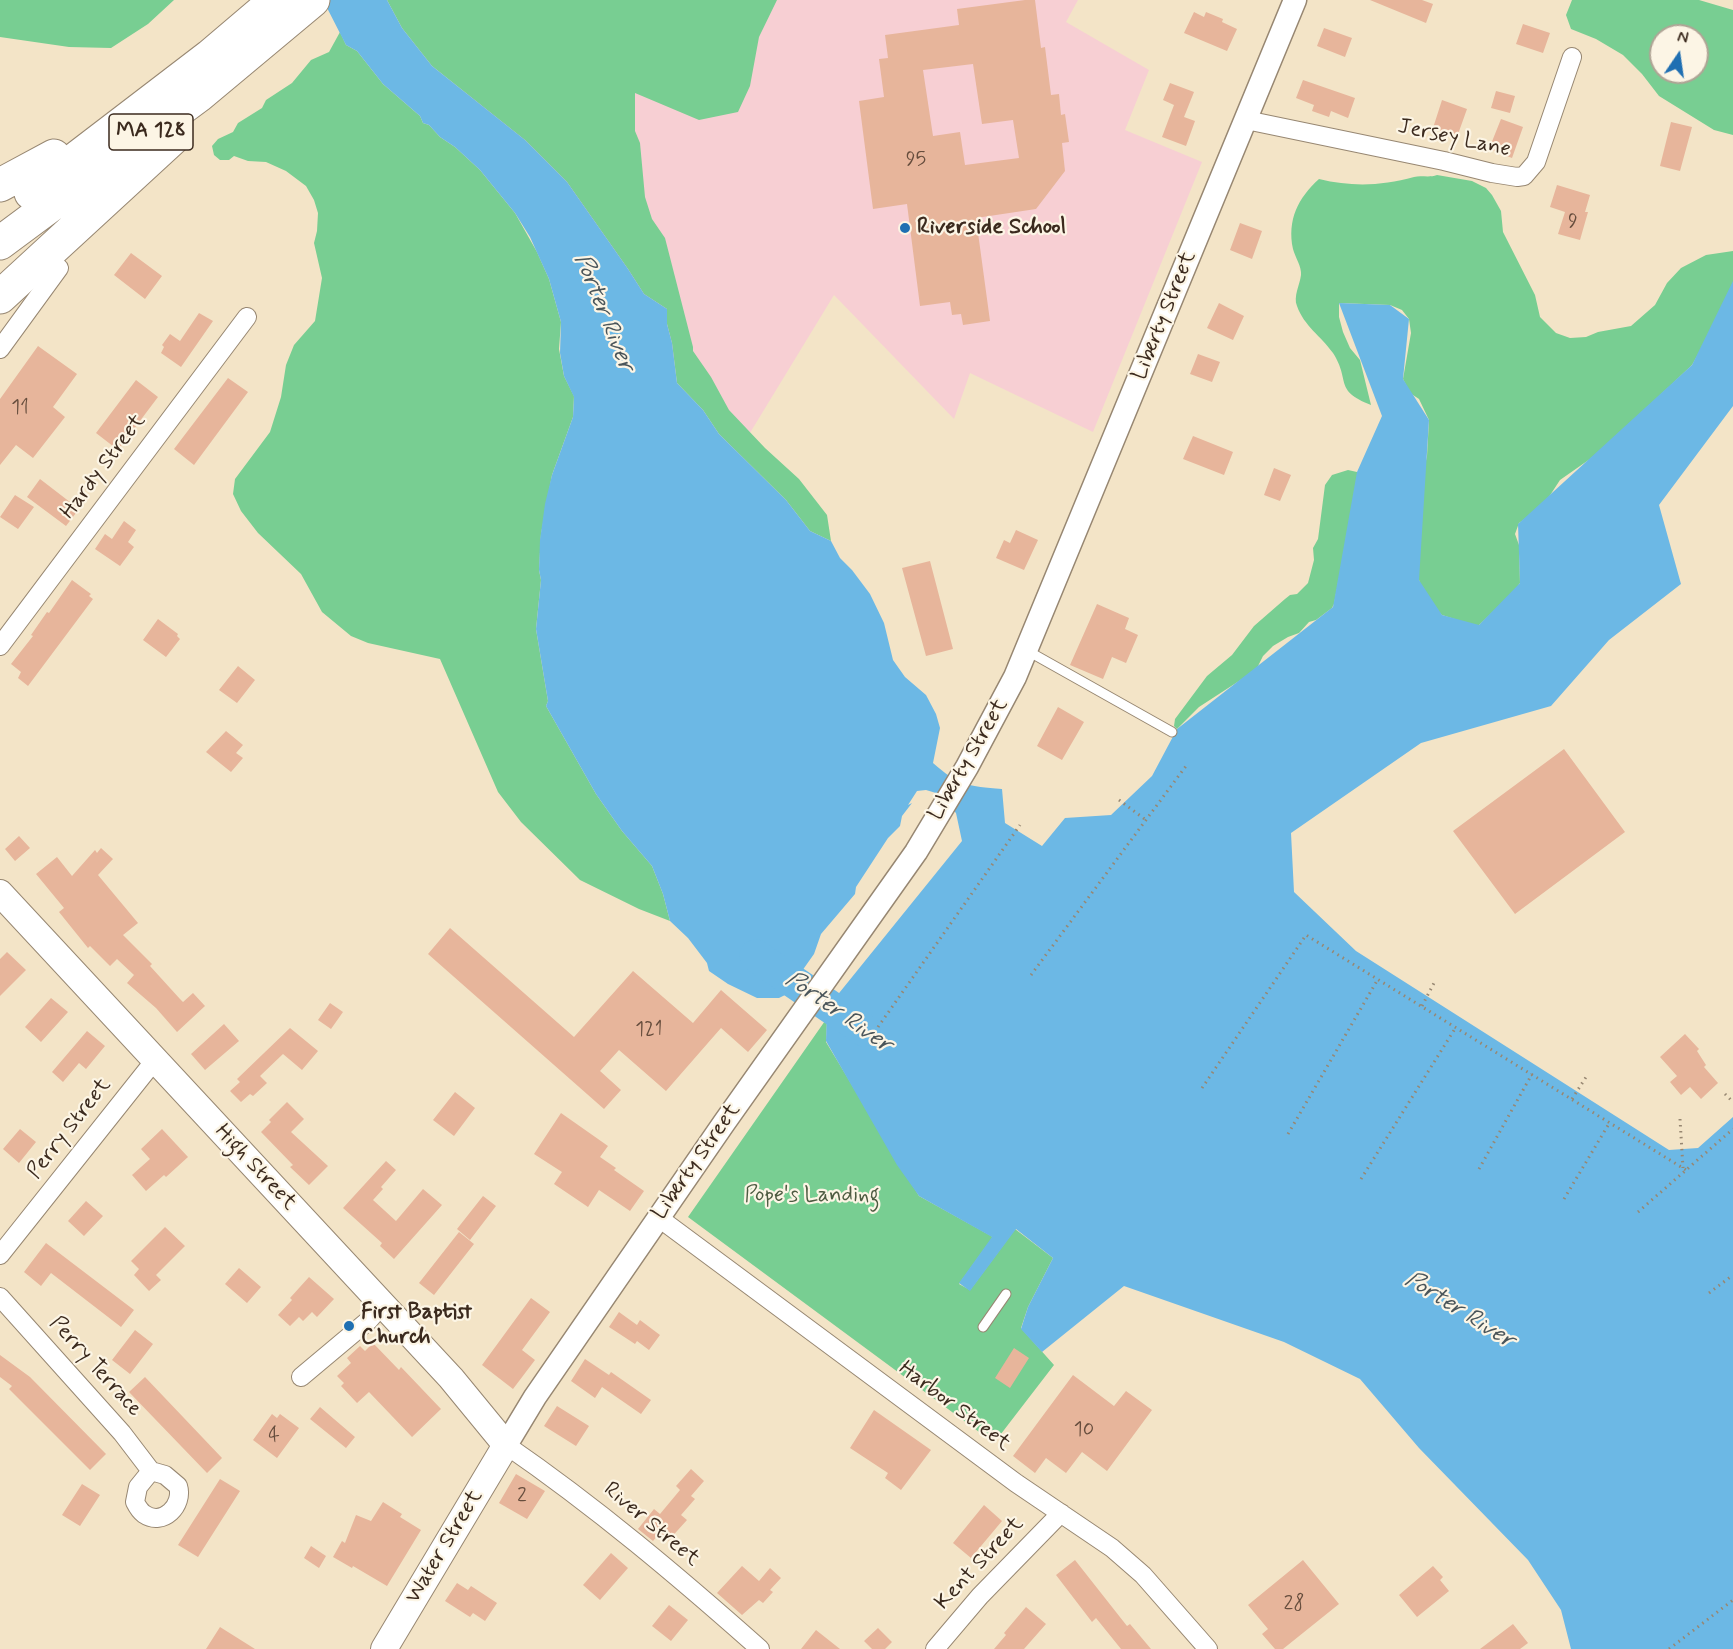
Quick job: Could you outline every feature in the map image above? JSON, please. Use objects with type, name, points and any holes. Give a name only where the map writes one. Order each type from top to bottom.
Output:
[{"type":"highway","name":"MA 128","points":[[0,243],[156,128],[251,52],[295,5]]},
{"type":"highway","name":"MA 128","points":[[0,216],[210,56],[295,5]]},
{"type":"highway","points":[[0,297],[168,144],[251,52]]},
{"type":"highway","points":[[0,184],[132,115]]},
{"type":"main road","name":"High Street","points":[[0,893],[451,1378],[506,1445]]},
{"type":"main road","name":"Water Street","points":[[384,1649],[506,1445]]},
{"type":"street","name":"Liberty Street","points":[[506,1445],[535,1397],[916,852],[967,767],[1015,677],[1295,0]]},
{"type":"street","name":"Jersey Lane","points":[[1246,120],[1492,173],[1524,176],[1536,162],[1572,57]]},
{"type":"street","points":[[0,350],[59,268]]},
{"type":"street","name":"Hardy Street","points":[[0,646],[247,317]]},
{"type":"street","name":"Perry Street","points":[[0,1255],[155,1060]]},
{"type":"street","name":"Harbor Street","points":[[659,1218],[1016,1483],[1112,1548],[1143,1575],[1208,1649]]},
{"type":"street","name":"Perry Terrace","points":[[0,1297],[122,1432],[151,1471]]},
{"type":"street","points":[[301,1377],[369,1320],[382,1305]]},
{"type":"street","name":"River Street","points":[[506,1445],[603,1515],[760,1649]]},
{"type":"street","name":"Kent Street","points":[[935,1649],[980,1596],[1061,1513]]},
{"type":"lane","points":[[1026,650],[1172,732]]},
{"type":"lane","points":[[982,1327],[1006,1294]]},
{"type":"path","points":[[1031,975],[1186,766]]},
{"type":"path","points":[[1119,800],[1146,820]]},
{"type":"path","points":[[878,1027],[1020,825]]},
{"type":"path","points":[[1202,1088],[1306,935],[1685,1169]]},
{"type":"path","points":[[1288,1134],[1378,979]]},
{"type":"path","points":[[1422,1006],[1434,983]]},
{"type":"path","points":[[1361,1179],[1456,1027]]},
{"type":"path","points":[[1479,1169],[1532,1074]]},
{"type":"path","points":[[1572,1099],[1588,1074]]},
{"type":"path","points":[[1725,1094],[1733,1102]]},
{"type":"path","points":[[1680,1119],[1685,1169]]},
{"type":"path","points":[[1564,1199],[1610,1122]]},
{"type":"path","points":[[1638,1212],[1733,1129]]},
{"type":"path","points":[[1709,1293],[1733,1275]]},
{"type":"path","points":[[1669,1649],[1733,1600]]},
{"type":"shaded area","name":"Riverside School","points":[[393,0],[1078,0],[1066,22],[1149,70],[1125,130],[1202,162],[1093,432],[970,373],[954,419],[834,295],[742,446]]},
{"type":"green space","points":[[0,0],[174,0],[148,24],[111,48],[69,47],[0,37]]},
{"type":"green space","points":[[387,0],[777,0],[759,37],[750,86],[738,112],[699,120],[635,93],[635,131],[640,143],[645,197],[652,219],[665,238],[693,351],[711,377],[729,410],[799,479],[827,515],[831,541],[810,531],[786,500],[719,434],[703,410],[677,383],[667,324],[667,309],[644,294],[567,182],[525,140],[432,66],[402,28]]},
{"type":"green space","points":[[1572,0],[1699,0],[1733,10],[1733,135],[1714,130],[1659,96],[1650,84],[1709,84],[1709,24],[1649,24],[1649,83],[1623,55],[1596,39],[1571,29],[1566,15]]},
{"type":"green space","points":[[340,32],[346,45],[357,51],[383,84],[420,116],[423,123],[429,125],[480,170],[515,213],[549,279],[561,322],[559,349],[564,376],[574,396],[573,417],[552,475],[541,534],[539,570],[541,580],[536,629],[548,701],[546,706],[596,794],[622,831],[652,866],[670,921],[639,909],[580,880],[521,822],[498,792],[440,659],[368,643],[351,636],[322,612],[301,574],[258,533],[241,511],[233,494],[235,479],[270,432],[281,397],[286,365],[294,345],[315,321],[322,278],[314,243],[318,213],[306,186],[286,171],[266,162],[248,161],[234,156],[229,160],[220,160],[214,155],[212,146],[218,139],[233,132],[238,123],[262,108],[266,100],[292,83],[311,60],[329,52]]},
{"type":"green space","points":[[1437,175],[1472,181],[1486,188],[1492,195],[1501,211],[1503,232],[1535,295],[1540,317],[1556,333],[1570,338],[1586,337],[1598,332],[1631,326],[1655,305],[1667,283],[1681,268],[1706,255],[1733,251],[1733,293],[1692,365],[1600,452],[1560,480],[1543,506],[1519,523],[1515,534],[1519,545],[1520,583],[1512,594],[1476,626],[1442,615],[1426,602],[1419,580],[1417,502],[1427,456],[1429,420],[1419,399],[1410,393],[1403,379],[1411,333],[1409,319],[1402,310],[1390,305],[1339,303],[1339,317],[1343,332],[1350,348],[1360,360],[1371,405],[1359,400],[1347,389],[1333,353],[1308,325],[1296,302],[1301,272],[1293,249],[1293,219],[1305,194],[1319,179],[1367,184]]},
{"type":"green space","points":[[1348,470],[1357,472],[1358,479],[1332,608],[1316,620],[1309,622],[1299,633],[1273,646],[1263,656],[1256,670],[1199,707],[1177,729],[1174,726],[1175,719],[1207,676],[1232,655],[1254,626],[1290,595],[1297,594],[1308,583],[1314,560],[1313,548],[1318,539],[1325,485],[1332,475]]},
{"type":"green space","name":"Pope's Landing","points":[[827,1018],[826,1042],[919,1196],[993,1237],[959,1284],[970,1290],[1015,1229],[1053,1258],[1028,1307],[1021,1328],[1054,1365],[994,1443],[688,1217]]},
{"type":"water","points":[[323,0],[387,0],[402,28],[432,66],[525,140],[567,182],[644,294],[667,309],[667,324],[677,383],[703,410],[719,434],[786,500],[810,531],[831,541],[840,558],[870,594],[884,623],[893,660],[905,677],[926,695],[936,714],[940,728],[933,763],[957,781],[1002,789],[1005,823],[1042,846],[1065,818],[1111,815],[1152,776],[1177,729],[1333,607],[1357,472],[1382,416],[1339,303],[1390,305],[1409,319],[1403,379],[1429,420],[1419,580],[1442,615],[1479,625],[1520,583],[1518,524],[1692,365],[1733,281],[1733,406],[1659,505],[1681,584],[1609,640],[1551,706],[1421,743],[1291,833],[1294,892],[1356,951],[1669,1150],[1698,1148],[1733,1117],[1733,1649],[1571,1649],[1561,1610],[1528,1560],[1419,1448],[1360,1379],[1284,1342],[1124,1286],[1042,1352],[1021,1329],[1028,1307],[1053,1258],[1016,1229],[970,1291],[959,1283],[992,1237],[919,1196],[897,1165],[826,1041],[827,1008],[962,841],[956,813],[936,793],[926,790],[917,791],[908,805],[912,803],[902,816],[900,826],[888,838],[856,887],[855,894],[821,934],[814,954],[785,995],[779,998],[757,998],[728,984],[709,971],[707,963],[688,938],[670,921],[652,866],[622,831],[596,794],[546,706],[548,701],[536,629],[541,580],[540,540],[552,475],[573,417],[574,397],[564,376],[560,353],[561,322],[549,279],[530,237],[515,213],[480,170],[429,125],[423,123],[420,116],[383,84],[357,51],[346,45]]},
{"type":"building","name":"Riverside School","points":[[1035,0],[1041,48],[1045,47],[1051,95],[1059,94],[1061,115],[1065,114],[1069,142],[1062,143],[1065,171],[1036,209],[976,218],[990,321],[963,325],[961,314],[952,315],[950,302],[920,306],[907,204],[873,209],[859,101],[884,97],[879,59],[888,58],[885,35],[959,25],[957,9]],"holes":[[[973,64],[982,124],[1013,120],[1019,158],[965,165],[960,132],[933,136],[923,70]]]},
{"type":"building","points":[[1370,0],[1422,0],[1433,4],[1426,23]]},
{"type":"building","points":[[1194,12],[1204,17],[1206,12],[1223,19],[1222,22],[1237,29],[1227,51],[1184,33]]},
{"type":"building","points":[[1523,24],[1550,33],[1543,53],[1516,44]]},
{"type":"building","points":[[1324,28],[1352,38],[1345,57],[1317,46]]},
{"type":"building","points":[[1303,80],[1355,98],[1348,118],[1331,111],[1329,117],[1312,111],[1314,105],[1296,98]]},
{"type":"building","points":[[1170,83],[1194,92],[1184,117],[1195,121],[1186,146],[1162,137],[1174,105],[1163,100]]},
{"type":"building","points":[[1496,91],[1515,96],[1510,113],[1491,108]]},
{"type":"building","points":[[1442,100],[1467,109],[1457,137],[1433,128]]},
{"type":"building","points":[[1501,119],[1523,127],[1512,158],[1489,149]]},
{"type":"building","points":[[1671,122],[1692,127],[1680,171],[1660,166]]},
{"type":"building","points":[[1557,185],[1590,195],[1580,240],[1558,234],[1565,212],[1550,207]]},
{"type":"building","points":[[1240,223],[1262,231],[1252,259],[1230,250]]},
{"type":"building","points":[[131,253],[162,276],[145,299],[114,275]]},
{"type":"building","points":[[1219,303],[1244,316],[1233,340],[1207,328]]},
{"type":"building","points":[[199,313],[213,321],[181,367],[161,353],[164,347],[162,345],[170,334],[180,341]]},
{"type":"building","points":[[38,346],[77,374],[53,407],[65,417],[33,458],[16,445],[0,465],[0,399]]},
{"type":"building","points":[[1198,354],[1220,362],[1212,382],[1190,374]]},
{"type":"building","points":[[228,378],[248,392],[194,465],[174,449]]},
{"type":"building","points":[[136,380],[158,397],[118,450],[96,433]]},
{"type":"building","points":[[1193,436],[1233,452],[1224,475],[1183,459]]},
{"type":"building","points":[[1274,468],[1291,475],[1280,501],[1264,495]]},
{"type":"building","points":[[40,479],[79,509],[66,526],[27,497]]},
{"type":"building","points":[[15,495],[34,507],[18,529],[0,517]]},
{"type":"building","points":[[124,521],[136,530],[128,542],[134,547],[120,566],[95,549],[105,534],[112,539]]},
{"type":"building","points":[[1016,530],[1038,540],[1024,570],[996,558],[1004,540],[1010,543]]},
{"type":"building","points":[[930,561],[953,649],[926,656],[902,568]]},
{"type":"building","points":[[72,580],[91,594],[89,596],[93,599],[28,686],[18,678],[21,672],[11,664]]},
{"type":"building","points":[[1097,604],[1129,618],[1125,629],[1138,635],[1126,663],[1112,657],[1103,679],[1070,665]]},
{"type":"building","points":[[158,619],[178,634],[180,639],[166,657],[143,640]]},
{"type":"building","points":[[238,666],[255,680],[237,703],[219,690]]},
{"type":"building","points":[[1058,707],[1084,722],[1062,760],[1037,746]]},
{"type":"building","points":[[226,731],[243,745],[236,753],[243,758],[231,772],[206,752]]},
{"type":"building","points":[[1564,749],[1625,832],[1515,914],[1453,831]]},
{"type":"building","points":[[19,836],[30,848],[15,861],[5,849]]},
{"type":"building","points":[[101,848],[113,859],[98,875],[138,923],[123,935],[152,964],[150,966],[183,1002],[193,993],[205,1006],[177,1032],[156,1008],[127,983],[134,975],[117,959],[110,966],[90,946],[88,948],[59,912],[64,908],[36,874],[57,857],[72,876],[95,850],[97,853]]},
{"type":"building","points":[[450,928],[574,1037],[633,971],[693,1023],[721,990],[767,1030],[748,1052],[721,1028],[666,1091],[619,1050],[600,1071],[621,1090],[604,1109],[428,954]]},
{"type":"building","points":[[7,952],[26,970],[0,996],[0,959]]},
{"type":"building","points":[[51,998],[68,1012],[41,1042],[25,1027]]},
{"type":"building","points":[[330,1003],[343,1012],[331,1029],[318,1020]]},
{"type":"building","points":[[224,1024],[239,1041],[205,1070],[191,1054]]},
{"type":"building","points":[[290,1028],[318,1051],[302,1070],[283,1054],[260,1076],[267,1083],[253,1096],[250,1094],[241,1102],[230,1091],[240,1082],[237,1079]]},
{"type":"building","points":[[87,1031],[105,1046],[86,1069],[79,1063],[63,1082],[52,1072]]},
{"type":"building","points":[[1685,1034],[1699,1049],[1697,1051],[1706,1065],[1704,1067],[1718,1083],[1701,1099],[1690,1087],[1681,1095],[1670,1082],[1677,1076],[1660,1057]]},
{"type":"building","points":[[455,1092],[475,1108],[454,1136],[433,1120]]},
{"type":"building","points":[[287,1102],[304,1119],[291,1132],[328,1166],[309,1185],[290,1167],[293,1165],[261,1132],[271,1122],[269,1120]]},
{"type":"building","points":[[561,1113],[608,1146],[600,1157],[644,1191],[630,1211],[599,1190],[588,1207],[554,1184],[562,1172],[534,1154]]},
{"type":"building","points":[[20,1129],[36,1142],[19,1163],[3,1149]]},
{"type":"building","points":[[162,1129],[188,1157],[146,1191],[132,1175],[150,1159],[141,1149]]},
{"type":"building","points":[[386,1161],[396,1170],[373,1200],[396,1221],[423,1189],[442,1205],[394,1259],[380,1246],[382,1243],[343,1208]]},
{"type":"building","points":[[483,1196],[496,1206],[470,1240],[457,1229]]},
{"type":"building","points":[[86,1201],[103,1216],[84,1236],[68,1221]]},
{"type":"building","points":[[165,1227],[185,1246],[156,1275],[161,1280],[149,1291],[134,1275],[139,1269],[131,1261]]},
{"type":"building","points":[[459,1232],[474,1244],[434,1295],[419,1283]]},
{"type":"building","points":[[46,1243],[134,1310],[121,1327],[51,1273],[41,1286],[24,1272]]},
{"type":"building","points":[[239,1268],[261,1287],[247,1303],[225,1284]]},
{"type":"building","points":[[309,1277],[334,1299],[317,1317],[312,1312],[303,1321],[299,1317],[290,1326],[278,1315]]},
{"type":"building","points":[[531,1298],[550,1312],[522,1350],[535,1360],[513,1389],[482,1365]]},
{"type":"building","points":[[619,1312],[637,1325],[640,1320],[660,1335],[649,1350],[637,1341],[635,1344],[609,1327]]},
{"type":"building","points":[[135,1330],[153,1344],[130,1374],[112,1360]]},
{"type":"building","points":[[373,1343],[399,1370],[401,1367],[441,1409],[412,1437],[369,1392],[357,1403],[341,1386],[344,1383],[337,1376],[351,1363],[347,1358],[360,1346],[365,1351]]},
{"type":"building","points":[[1014,1348],[1029,1358],[1010,1388],[995,1378]]},
{"type":"building","points":[[0,1355],[30,1377],[106,1454],[90,1470],[9,1389],[12,1386],[0,1377]]},
{"type":"building","points":[[585,1359],[609,1375],[611,1372],[651,1400],[641,1414],[602,1387],[595,1398],[571,1381]]},
{"type":"building","points":[[1073,1375],[1114,1406],[1126,1391],[1152,1410],[1107,1471],[1082,1452],[1066,1473],[1046,1458],[1035,1473],[1013,1456]]},
{"type":"building","points":[[145,1377],[222,1458],[207,1473],[129,1392]]},
{"type":"building","points":[[557,1406],[589,1426],[576,1446],[544,1426]]},
{"type":"building","points":[[320,1407],[355,1437],[346,1448],[310,1419]]},
{"type":"building","points":[[874,1410],[931,1450],[901,1490],[885,1478],[888,1473],[850,1448]]},
{"type":"building","points":[[272,1414],[277,1418],[280,1414],[299,1428],[277,1458],[253,1440]]},
{"type":"building","points":[[691,1469],[704,1481],[691,1496],[695,1499],[681,1515],[687,1520],[668,1541],[659,1534],[653,1541],[638,1529],[654,1509],[660,1514],[680,1490],[676,1486]]},
{"type":"building","points":[[516,1474],[545,1491],[527,1519],[499,1503]]},
{"type":"building","points":[[220,1479],[240,1491],[198,1557],[178,1545]]},
{"type":"building","points":[[82,1484],[100,1495],[80,1526],[62,1515]]},
{"type":"building","points":[[383,1502],[402,1514],[400,1517],[421,1530],[387,1586],[333,1557],[342,1541],[345,1543],[356,1515],[371,1521]]},
{"type":"building","points":[[984,1505],[1002,1521],[971,1558],[953,1543]]},
{"type":"building","points":[[311,1546],[326,1556],[319,1568],[304,1558]]},
{"type":"building","points":[[611,1553],[628,1568],[600,1600],[583,1585]]},
{"type":"building","points":[[1075,1560],[1127,1626],[1130,1624],[1151,1649],[1121,1649],[1096,1618],[1092,1622],[1056,1575]]},
{"type":"building","points":[[1303,1560],[1339,1604],[1283,1649],[1275,1649],[1262,1634],[1268,1629],[1248,1605]]},
{"type":"building","points":[[742,1566],[759,1581],[770,1568],[781,1578],[770,1590],[773,1592],[763,1603],[759,1600],[742,1615],[717,1593]]},
{"type":"building","points":[[1433,1566],[1443,1577],[1440,1580],[1449,1591],[1417,1617],[1399,1595]]},
{"type":"building","points":[[457,1583],[468,1590],[471,1586],[497,1603],[485,1621],[473,1613],[470,1617],[445,1601]]},
{"type":"building","points":[[669,1605],[688,1620],[671,1641],[652,1626]]},
{"type":"building","points":[[1026,1607],[1046,1624],[1024,1649],[994,1649],[1006,1635],[1004,1633]]},
{"type":"building","points":[[1513,1624],[1528,1643],[1520,1649],[1480,1649]]},
{"type":"building","points":[[220,1627],[255,1649],[206,1649]]},
{"type":"building","points":[[878,1628],[892,1642],[885,1649],[872,1649],[864,1641]]},
{"type":"building","points":[[816,1630],[840,1649],[801,1649]]},
{"type":"waterway","name":"Porter River","points":[[756,956],[864,1030]]},
{"type":"place","name":"Riverside School","points":[[905,228]]},
{"type":"place","name":"First Baptist Church","points":[[349,1326]]}]
